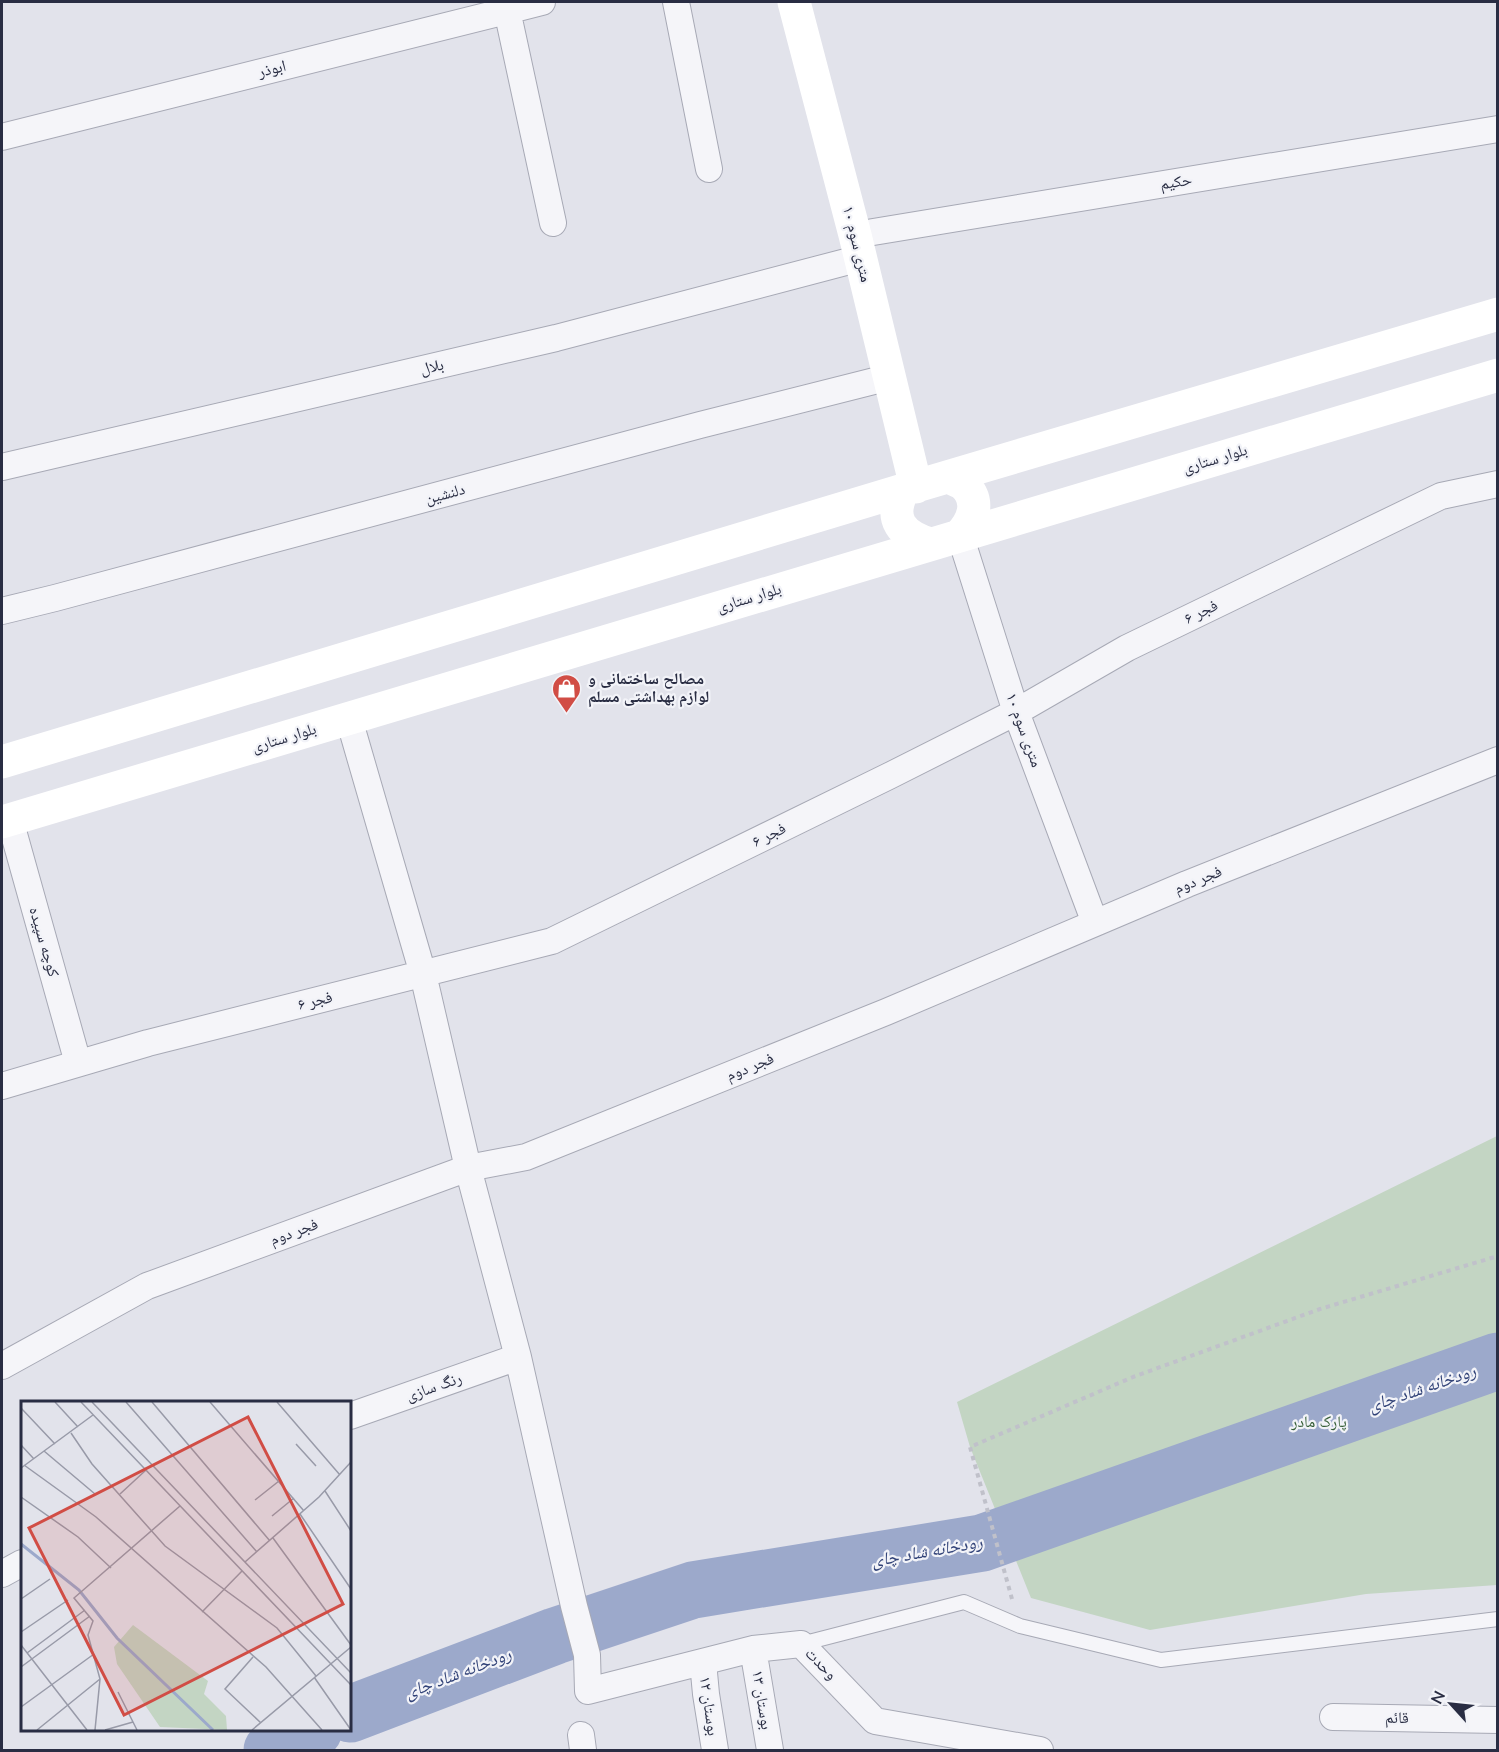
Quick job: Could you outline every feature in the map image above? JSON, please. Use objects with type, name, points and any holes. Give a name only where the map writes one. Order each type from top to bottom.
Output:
[{"type":"main road","name":"۱۰ متری سوم","points":[[794,2],[890,377],[910,489]]},
{"type":"main road","points":[[2,762],[1497,314]]},
{"type":"main road","name":"بلوار ستاری","points":[[6,821],[1497,375]]},
{"type":"main road","points":[[910,489],[897,501],[896,514],[900,526],[908,535],[945,540],[970,525],[974,511],[972,496],[963,484],[951,477]]},
{"type":"street","name":"ابوذر","points":[[2,136],[542,2]]},
{"type":"street","points":[[676,2],[709,170]]},
{"type":"street","points":[[507,10],[553,223]]},
{"type":"street","name":"حکیم","points":[[858,247],[1497,129]]},
{"type":"street","name":"بلال","points":[[2,467],[556,338],[858,247]]},
{"type":"street","name":"دلنشین","points":[[2,611],[700,425],[890,377]]},
{"type":"street","name":"فجر ۶","points":[[2,1086],[148,1042],[552,941],[1016,712],[1127,648],[1441,496],[1497,484]]},
{"type":"street","name":"۱۰ متری سوم","points":[[945,540],[1016,712],[1095,923]]},
{"type":"street","points":[[349,718],[423,974],[468,1167],[518,1357]]},
{"type":"street","name":"فجر دوم","points":[[2,1366],[147,1286],[468,1167],[526,1157],[886,1011],[1187,884],[1497,760]]},
{"type":"street","name":"کوچه سپیده","points":[[6,821],[78,1063]]},
{"type":"street","name":"رنگ سازی","points":[[351,1416],[518,1357]]},
{"type":"street","name":"وحدت","points":[[518,1357],[587,1655],[588,1691],[753,1649],[801,1644],[875,1721],[1012,1748],[1040,1750]]},
{"type":"street","points":[[2,1574],[21,1564]]},
{"type":"street","name":"بوستان ۱۳","points":[[753,1649],[770,1750]]},
{"type":"street","name":"بوستان ۱۲","points":[[703,1662],[715,1750]]},
{"type":"street","name":"قائم","points":[[1333,1717],[1497,1720]]},
{"type":"lane","points":[[801,1644],[964,1602],[1020,1626],[1161,1660],[1497,1619]]},
{"type":"path","points":[[1020,1626],[970,1447],[1133,1377],[1320,1309],[1497,1256]]},
{"type":"green space","name":"پارک مادر","points":[[1497,1136],[1497,1585],[1366,1594],[1150,1630],[1031,1598],[970,1447],[957,1402]]},
{"type":"waterway","name":"رودخانه شاد چای","points":[[351,1714],[555,1636],[693,1590],[982,1543],[1498,1361]]},
{"type":"waterway","name":"رودخانه شاد چای","points":[[272,1750],[312,1731]]},
{"type":"place","name":"مصالح ساختمانی و لوازم بهداشتی مسلم","points":[[567,714]]}]
